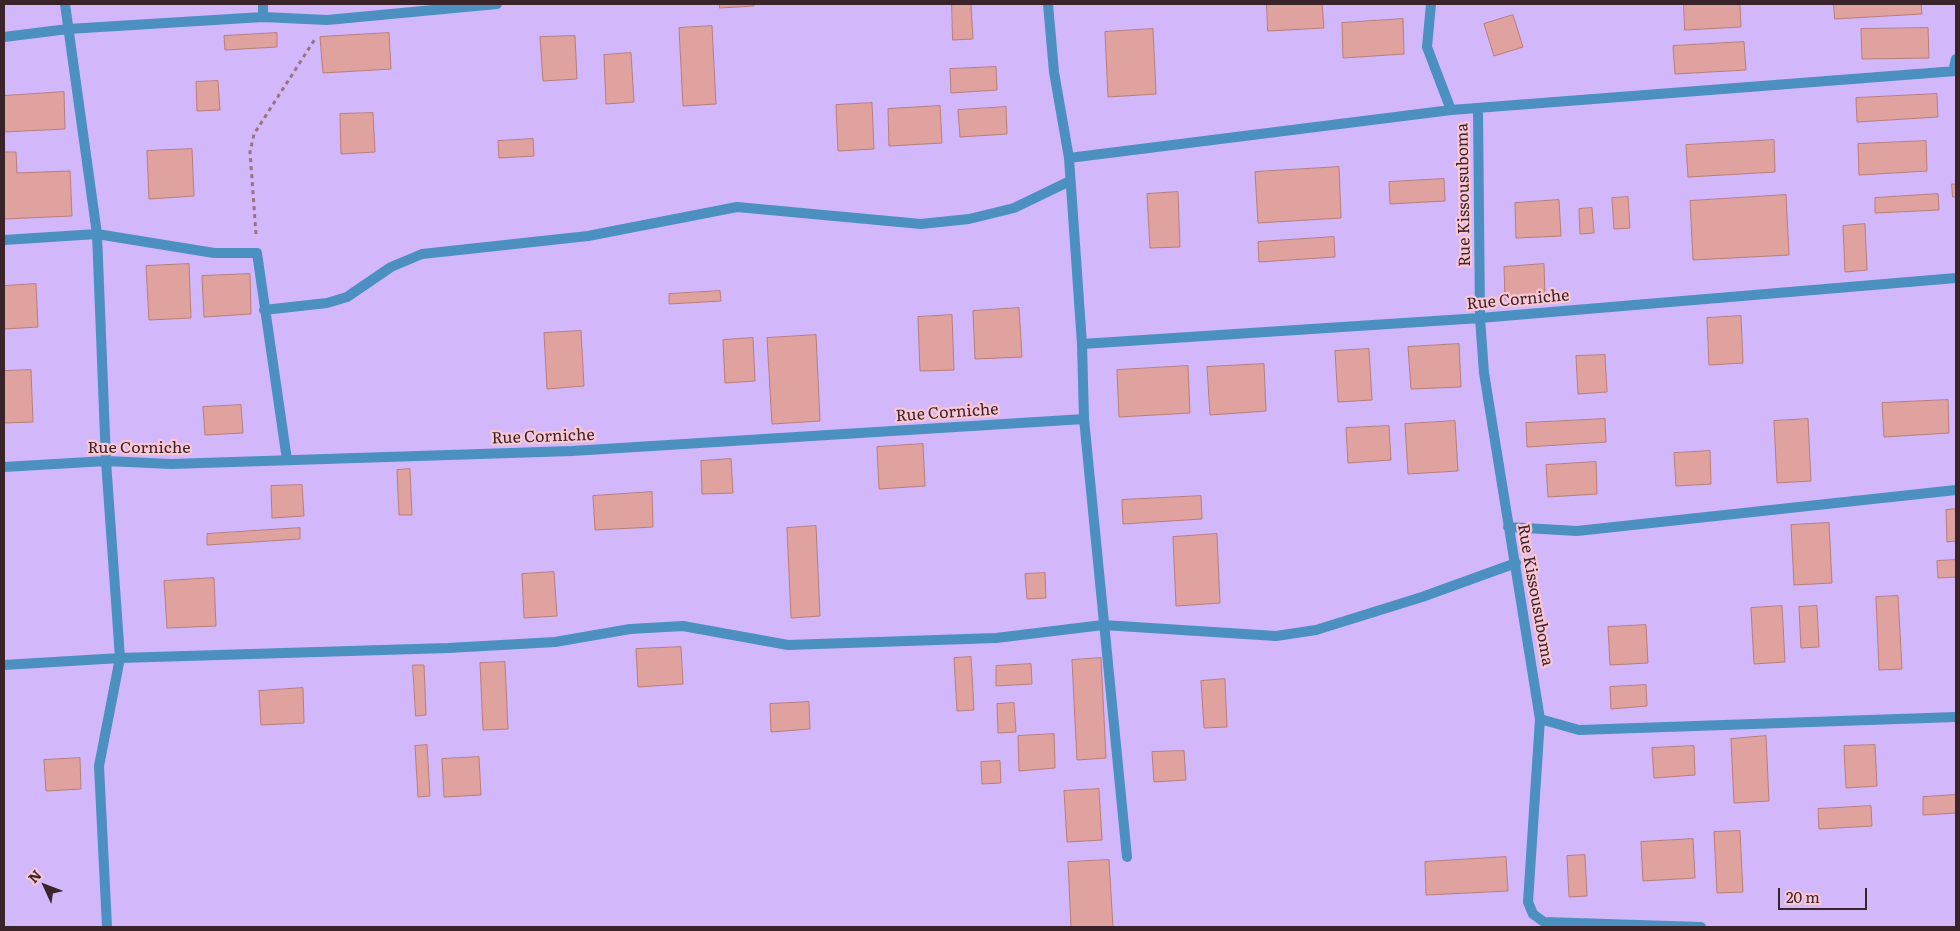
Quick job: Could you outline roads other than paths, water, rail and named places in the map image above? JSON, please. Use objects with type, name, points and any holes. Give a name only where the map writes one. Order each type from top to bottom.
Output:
[{"type":"street","points":[[65,4],[97,234],[106,461],[120,658],[99,766],[107,927]]},
{"type":"street","points":[[263,4],[263,17]]},
{"type":"street","points":[[4,37],[68,29],[263,17],[327,20],[497,4]]},
{"type":"street","points":[[1048,4],[1054,72],[1069,158],[1082,344],[1084,419],[1127,857]]},
{"type":"street","name":"Rue Kissousuboma","points":[[1431,4],[1427,46],[1451,110]]},
{"type":"street","points":[[1069,158],[1451,110],[1955,71],[1956,59]]},
{"type":"street","name":"Rue Kissousuboma","points":[[1478,109],[1480,318],[1484,373],[1540,719],[1528,902],[1533,914],[1544,922],[1701,927]]},
{"type":"street","points":[[264,310],[327,303],[347,297],[391,267],[422,254],[588,236],[737,207],[921,224],[969,219],[1014,208],[1070,181]]},
{"type":"street","points":[[4,240],[97,234],[214,253],[257,253],[287,460]]},
{"type":"street","name":"Rue Corniche","points":[[1082,344],[1480,318],[1956,278]]},
{"type":"street","name":"Rue Corniche","points":[[4,467],[106,461],[171,464],[572,451],[1084,419]]},
{"type":"street","points":[[1508,527],[1577,530],[1956,490]]},
{"type":"street","points":[[4,665],[120,658],[335,653],[555,642],[630,629],[683,626],[788,645],[996,638],[1104,626],[1276,636],[1297,634],[1422,597],[1516,563]]},
{"type":"street","points":[[1540,719],[1579,730],[1956,717]]}]
